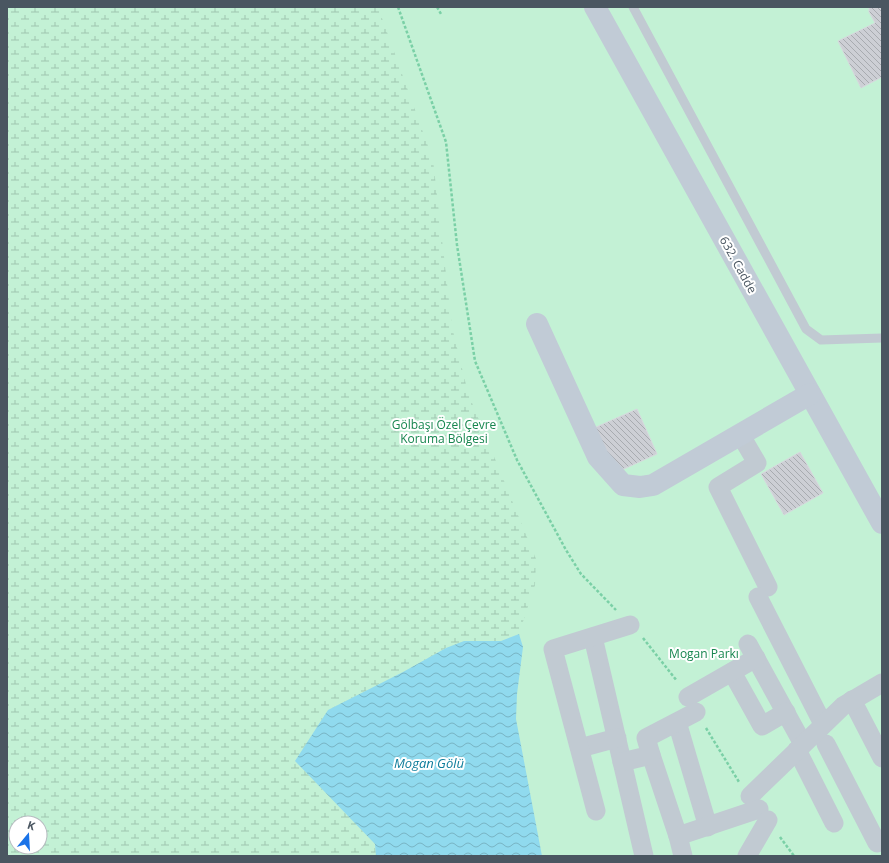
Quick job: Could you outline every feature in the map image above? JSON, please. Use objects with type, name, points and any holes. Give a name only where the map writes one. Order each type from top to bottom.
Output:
[{"type":"street","name":"632. Cadde","points":[[595,7],[882,523]]},
{"type":"street","points":[[538,324],[598,456],[623,485],[640,487],[652,485],[810,394]]},
{"type":"street","points":[[740,434],[757,463],[718,487],[763,592],[823,724]]},
{"type":"street","points":[[596,811],[553,649],[630,625]]},
{"type":"street","points":[[593,637],[644,856]]},
{"type":"street","points":[[683,856],[678,836],[646,738],[677,722],[692,705],[732,672],[752,651],[786,712],[834,823]]},
{"type":"street","points":[[732,672],[762,726],[786,712]]},
{"type":"street","points":[[747,856],[759,808],[800,747],[843,706],[882,683]]},
{"type":"street","points":[[852,700],[882,758]]},
{"type":"street","points":[[677,722],[708,827]]},
{"type":"street","points":[[580,748],[617,738]]},
{"type":"street","points":[[826,744],[875,852]]},
{"type":"street","points":[[622,762],[651,755]]},
{"type":"street","points":[[678,836],[708,827],[759,808]]},
{"type":"street","points":[[875,852],[882,825]]},
{"type":"lane","points":[[633,7],[806,329],[813,336],[821,340],[882,338]]},
{"type":"path","points":[[398,7],[446,142],[457,245],[475,361],[517,460],[566,550],[581,574],[650,645],[692,705],[732,772],[794,856]]},
{"type":"path","points":[[438,7],[441,14]]},
{"type":"green space","name":"Gölbaşı Özel Çevre Koruma Bölgesi","points":[[7,7],[882,7],[882,856],[7,856]]},
{"type":"green space","points":[[7,7],[378,7],[433,160],[452,327],[468,393],[536,559],[535,585],[519,634],[501,641],[464,641],[446,648],[403,672],[328,710],[295,761],[375,844],[376,856],[7,856]]},
{"type":"water","name":"Mogan Gölü","points":[[519,634],[523,647],[517,694],[516,719],[542,856],[376,856],[375,844],[295,761],[328,710],[403,672],[446,648],[464,641],[501,641]]},
{"type":"building","points":[[869,7],[882,7],[882,77],[861,88],[838,41],[875,23],[869,12]]},
{"type":"building","points":[[637,409],[657,454],[615,473],[594,428]]},
{"type":"building","points":[[800,452],[823,493],[784,515],[761,474]]},
{"type":"park label","name":"Mogan Parkı","points":[[704,654]]}]
